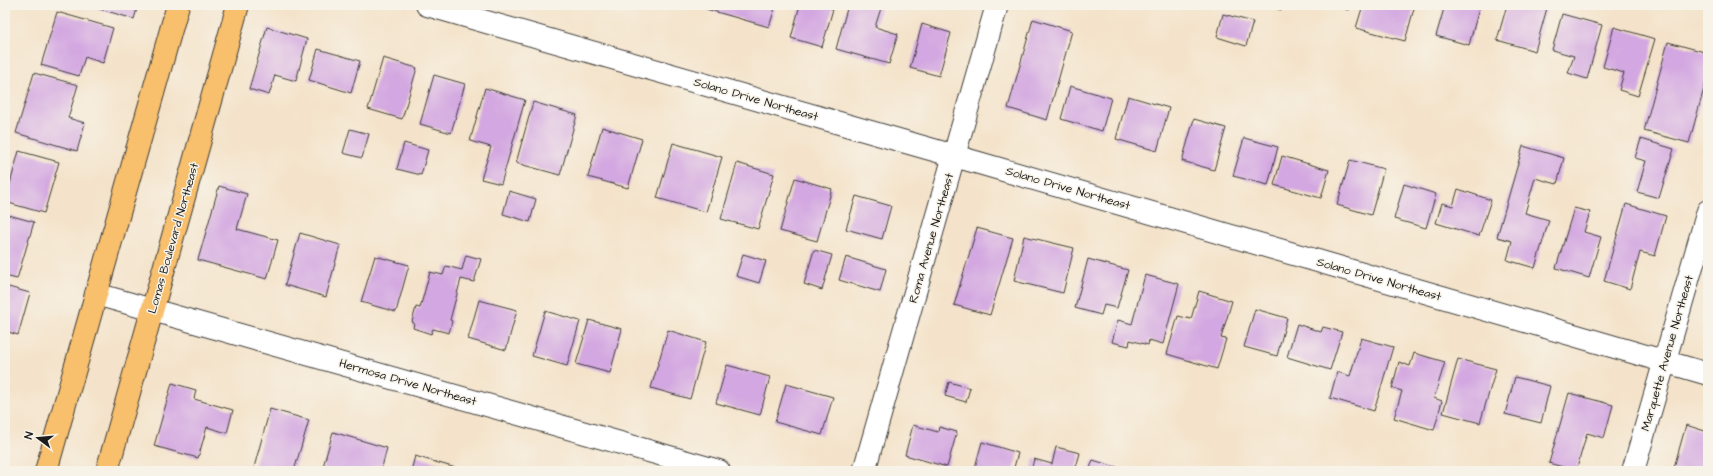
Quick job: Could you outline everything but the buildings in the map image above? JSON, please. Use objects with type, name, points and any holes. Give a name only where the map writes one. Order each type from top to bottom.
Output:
[{"type":"main road","points":[[46,471],[178,5]]},
{"type":"main road","name":"Lomas Boulevard Northeast","points":[[107,471],[238,5]]},
{"type":"street","name":"Solano Drive Northeast","points":[[426,5],[955,156],[1708,374]]},
{"type":"street","name":"Roma Avenue Northeast","points":[[864,471],[997,5]]},
{"type":"street","name":"Marquette Avenue Northeast","points":[[1633,471],[1708,211]]},
{"type":"street","name":"Hermosa Drive Northeast","points":[[96,294],[720,471]]}]
